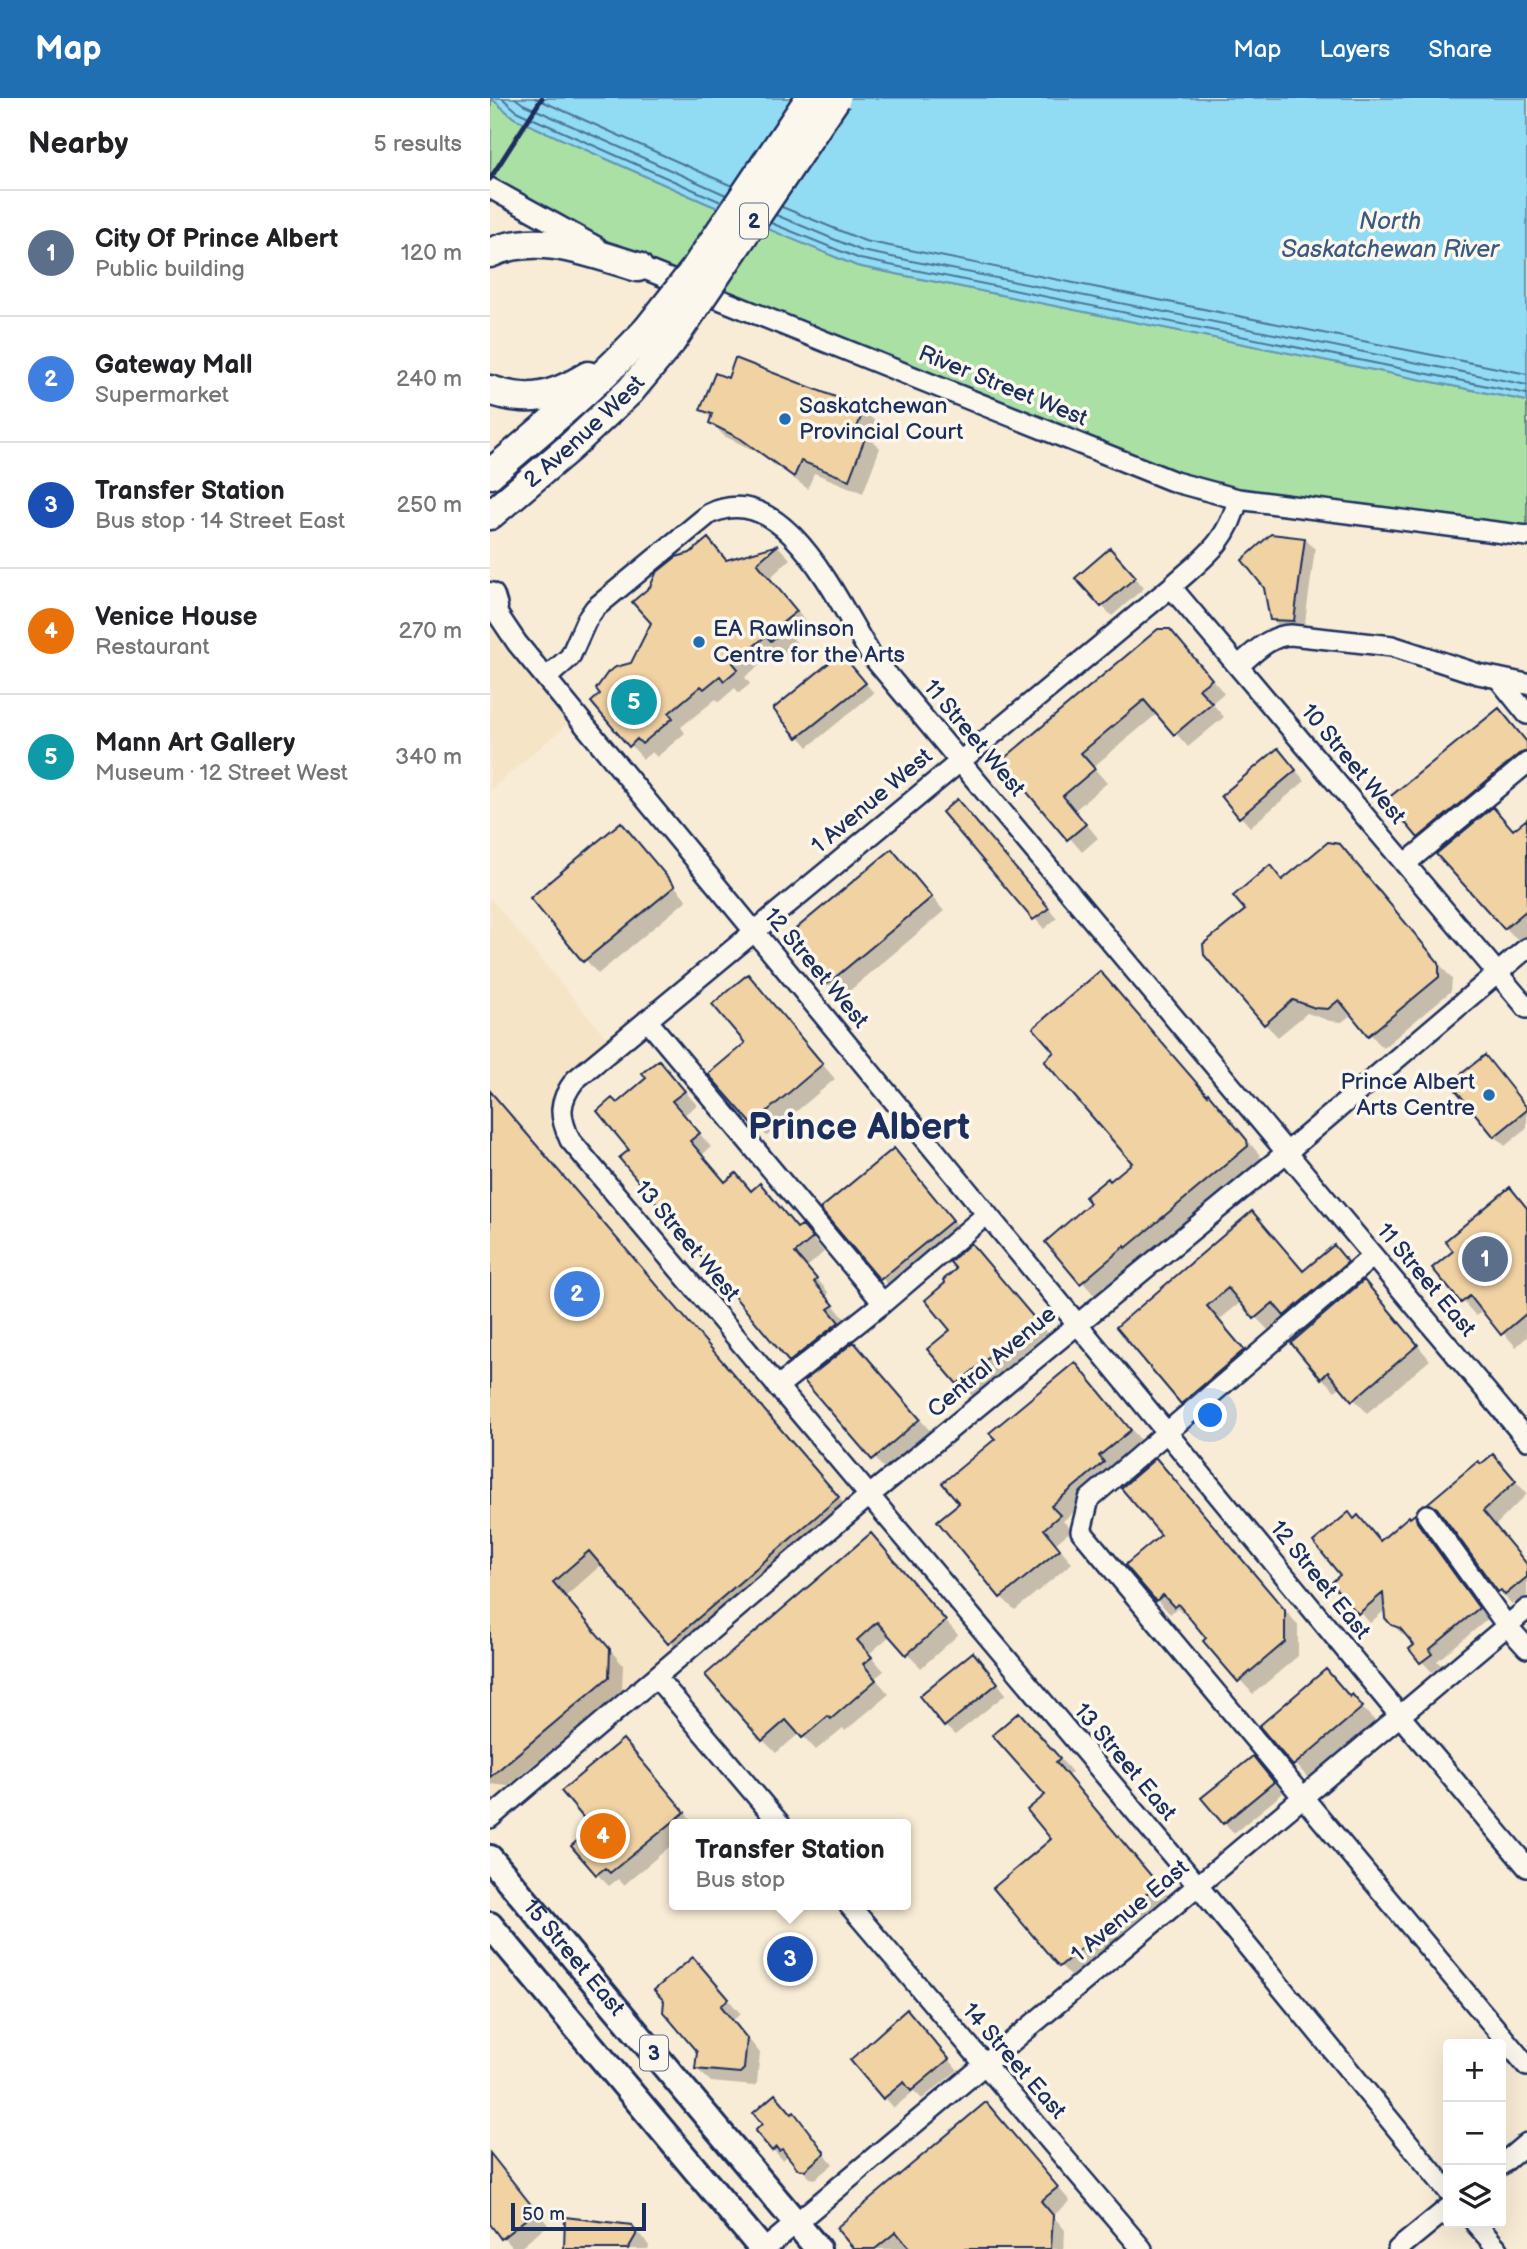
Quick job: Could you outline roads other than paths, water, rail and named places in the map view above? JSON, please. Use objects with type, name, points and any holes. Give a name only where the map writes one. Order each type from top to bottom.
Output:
[{"type":"highway","name":"2","points":[[659,336],[693,272],[810,98]]},
{"type":"highway","name":"2","points":[[659,336],[836,98]]},
{"type":"highway","points":[[490,253],[510,245],[552,244],[638,267]]},
{"type":"highway","points":[[490,390],[512,397],[536,398],[561,392],[659,336]]},
{"type":"highway","name":"2 Avenue West","points":[[490,474],[607,371],[659,336]]},
{"type":"highway","name":"2 Avenue West","points":[[494,516],[630,391],[659,336]]},
{"type":"main road","name":"15 Street East","points":[[490,1858],[818,2249]]},
{"type":"main road","name":"15 Street East","points":[[490,1925],[764,2249]]},
{"type":"street","name":"River Street West","points":[[490,188],[638,267],[1175,482],[1238,499],[1527,536]]},
{"type":"street","name":"1 Avenue West","points":[[647,1020],[1171,587],[1217,546],[1231,522],[1238,499]]},
{"type":"street","name":"11 Street West","points":[[546,678],[570,657],[586,621],[602,601],[709,514],[731,506],[758,511],[777,524],[812,557],[872,655],[1287,1152]]},
{"type":"street","name":"10 Street West","points":[[1171,587],[1527,1008]]},
{"type":"street","name":"12 Street West","points":[[491,609],[1077,1323]]},
{"type":"street","points":[[1238,666],[1271,639],[1292,635],[1392,646],[1456,668],[1527,684]]},
{"type":"street","points":[[1497,678],[1527,714]]},
{"type":"street","points":[[1405,864],[1527,764]]},
{"type":"street","name":"Central Avenue","points":[[490,1818],[870,1495],[1287,1152],[1527,948]]},
{"type":"street","points":[[647,1020],[883,1303]]},
{"type":"street","name":"13 Street West","points":[[647,1020],[575,1080],[566,1092],[561,1107],[563,1125],[570,1140],[870,1495]]},
{"type":"street","name":"11 Street East","points":[[1287,1152],[1527,1440]]},
{"type":"street","points":[[777,1387],[883,1303],[987,1214]]},
{"type":"street","points":[[1373,1256],[1089,1499],[1081,1531],[1527,2066]]},
{"type":"street","name":"12 Street East","points":[[1077,1323],[1527,1867]]},
{"type":"street","name":"13 Street East","points":[[870,1495],[1198,1886],[1443,2185]]},
{"type":"street","points":[[1427,1516],[1507,1626],[1527,1648]]},
{"type":"street","name":"1 Avenue East","points":[[764,2249],[1527,1609]]},
{"type":"street","points":[[656,1677],[776,1819]]},
{"type":"street","name":"14 Street East","points":[[853,1910],[1142,2249]]},
{"type":"street","points":[[1506,2161],[1527,2143]]},
{"type":"street","points":[[1398,2249],[1443,2212]]},
{"type":"street","points":[[1479,2228],[1498,2249]]},
{"type":"water","name":"North Saskatchewan River","points":[[491,98],[1527,98],[1527,401],[857,266],[514,118]]},
{"type":"railway","points":[[490,179],[542,98]]},
{"type":"place","name":"Saskatchewan Provincial Court","points":[[785,419]]},
{"type":"place","name":"EA Rawlinson Centre for the Arts","points":[[699,642]]},
{"type":"place","name":"Mann Art Gallery","points":[[634,702]]},
{"type":"place","name":"Prince Albert Arts Centre","points":[[1489,1095]]},
{"type":"place","name":"City Of Prince Albert","points":[[1485,1259]]},
{"type":"place","name":"Gateway Mall","points":[[577,1294]]},
{"type":"place","name":"Venice House","points":[[603,1836]]},
{"type":"place","name":"Transfer Station","points":[[790,1959]]},
{"type":"district","name":"Prince Albert","points":[[859,1128]]}]
